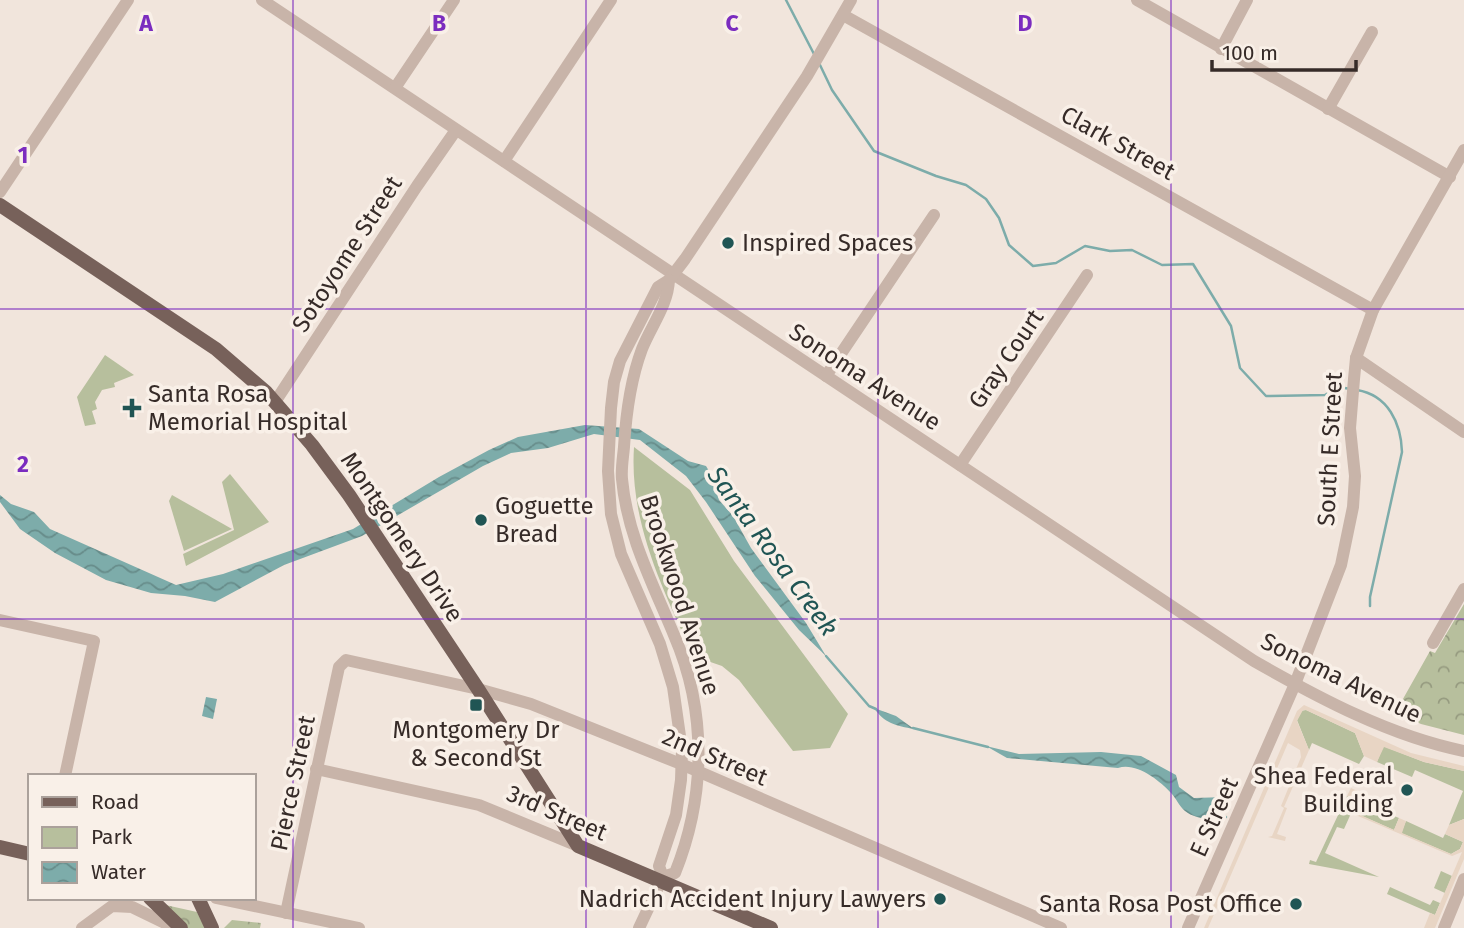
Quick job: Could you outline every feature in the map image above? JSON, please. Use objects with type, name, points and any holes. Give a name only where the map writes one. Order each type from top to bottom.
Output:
[{"type":"main road","name":"Montgomery Drive","points":[[0,205],[216,349],[275,402],[312,445],[349,495],[578,846]]},
{"type":"main road","name":"3rd Street","points":[[578,846],[771,928]]},
{"type":"main road","points":[[0,847],[28,854]]},
{"type":"main road","points":[[152,900],[181,928]]},
{"type":"main road","points":[[199,900],[212,928]]},
{"type":"street","points":[[0,192],[128,0]]},
{"type":"street","name":"Sonoma Avenue","points":[[262,0],[672,277],[826,376],[1254,661],[1295,684],[1395,731],[1431,745],[1464,751]]},
{"type":"street","points":[[395,88],[454,0]]},
{"type":"street","points":[[504,161],[611,0]]},
{"type":"street","name":"Brookwood Avenue","points":[[662,880],[659,866],[676,815],[682,750],[673,687],[660,644],[621,554],[611,514],[608,471],[614,382],[630,339],[658,287],[672,277],[807,76],[851,0]]},
{"type":"street","points":[[1137,0],[1450,177]]},
{"type":"street","points":[[1221,48],[1247,0]]},
{"type":"street","name":"Clark Street","points":[[843,15],[1373,310]]},
{"type":"street","points":[[1328,109],[1372,33]]},
{"type":"street","name":"Sotoyome Street","points":[[275,402],[456,130]]},
{"type":"street","name":"South E Street","points":[[1295,684],[1341,565],[1348,531],[1355,476],[1350,428],[1356,358],[1373,310],[1464,150]]},
{"type":"street","points":[[826,376],[934,215]]},
{"type":"street","name":"Gray Court","points":[[960,465],[1087,275]]},
{"type":"street","name":"Brookwood Avenue","points":[[639,928],[662,880],[675,873],[685,846],[699,773],[696,712],[689,680],[675,637],[637,548],[626,510],[622,477],[626,411],[632,377],[643,345],[669,294],[672,277]]},
{"type":"street","points":[[1356,358],[1464,432]]},
{"type":"street","points":[[1433,643],[1464,589]]},
{"type":"street","points":[[0,620],[94,641],[65,774]]},
{"type":"street","name":"2nd Street","points":[[342,663],[346,660],[478,689],[531,704],[681,764],[1061,928]]},
{"type":"street","name":"Pierce Street","points":[[286,913],[316,769],[342,663]]},
{"type":"street","name":"E Street","points":[[1188,928],[1295,684]]},
{"type":"street","name":"3rd Street","points":[[316,769],[479,805],[578,846]]},
{"type":"street","points":[[1444,928],[1464,879]]},
{"type":"street","points":[[225,900],[359,928]]},
{"type":"street","points":[[82,928],[112,906],[132,908],[175,928]]},
{"type":"green space","points":[[105,355],[134,375],[114,383],[115,387],[102,390],[95,402],[97,409],[92,411],[96,424],[85,426],[77,397]]},
{"type":"green space","points":[[634,447],[690,490],[734,561],[848,714],[830,748],[793,751],[739,680],[722,666],[693,656],[650,554],[637,502]]},
{"type":"green space","points":[[230,474],[269,522],[186,566],[183,554],[234,530],[222,482]]},
{"type":"green space","points":[[172,495],[232,529],[184,551],[169,501]]},
{"type":"green space","points":[[1464,604],[1464,735],[1421,724],[1398,714],[1399,706],[1430,651],[1435,653]]},
{"type":"green space","points":[[1306,710],[1355,733],[1364,756],[1359,764],[1312,743],[1309,750],[1297,720],[1301,711]]},
{"type":"green space","points":[[1383,746],[1424,762],[1464,771],[1464,819],[1449,825],[1463,791],[1415,770],[1412,777],[1377,762]]},
{"type":"green space","points":[[1347,796],[1357,800],[1344,829],[1337,827],[1325,853],[1379,877],[1309,864],[1310,860],[1316,862]]},
{"type":"green space","points":[[1360,802],[1399,818],[1394,830],[1355,813]]},
{"type":"green space","points":[[1406,821],[1443,838],[1445,834],[1463,842],[1460,849],[1451,854],[1401,833]]},
{"type":"green space","points":[[1441,871],[1452,876],[1445,893],[1434,888]]},
{"type":"green space","points":[[1390,887],[1430,905],[1433,900],[1440,903],[1435,915],[1387,894]]},
{"type":"green space","points":[[161,904],[197,912],[205,928],[188,928]]},
{"type":"green space","points":[[232,920],[261,923],[260,928],[224,928]]},
{"type":"shaded area","points":[[1304,705],[1411,753],[1464,766],[1464,771],[1424,762],[1384,747],[1377,762],[1364,756],[1355,733],[1303,710],[1297,721],[1309,750],[1284,807],[1287,808],[1277,834],[1286,837],[1285,841],[1268,837],[1272,836],[1284,808],[1281,806],[1301,757],[1300,750],[1288,743],[1208,928],[1204,928],[1297,711]]},
{"type":"shaded area","points":[[1351,788],[1366,795],[1356,813],[1394,830],[1399,818],[1406,821],[1402,833],[1451,854],[1460,849],[1463,842],[1445,834],[1449,825],[1464,819],[1464,859],[1435,928],[1424,928],[1430,913],[1435,915],[1462,852],[1452,856],[1351,813],[1357,800],[1347,796]]},
{"type":"water","points":[[585,425],[639,429],[688,461],[706,466],[719,500],[733,516],[751,548],[806,623],[826,656],[799,630],[755,576],[686,476],[640,440],[594,434],[548,448],[511,453],[483,466],[362,536],[284,565],[215,602],[151,593],[106,580],[55,553],[20,529],[0,502],[0,495],[11,504],[34,512],[50,529],[176,585],[223,574],[353,529],[439,477],[518,437]]},
{"type":"water","points":[[206,697],[217,699],[213,719],[202,716]]},
{"type":"water","points":[[874,708],[896,716],[914,729],[891,723]]},
{"type":"water","points":[[986,746],[1019,754],[1101,752],[1141,756],[1176,775],[1179,787],[1194,798],[1226,797],[1217,819],[1200,818],[1185,811],[1166,788],[1140,770],[1007,758]]},
{"type":"waterway","points":[[786,0],[815,56]]},
{"type":"waterway","points":[[820,65],[832,90],[874,151],[966,185],[986,199],[999,218],[1009,245],[1033,266],[1056,263],[1085,246],[1110,251],[1132,250],[1162,265],[1193,264],[1231,326],[1240,368],[1266,396],[1325,395],[1338,387],[1351,389]]},
{"type":"waterway","points":[[1357,390],[1377,398],[1391,412],[1399,431],[1402,452],[1370,606]]},
{"type":"waterway","name":"Santa Rosa Creek","points":[[826,656],[869,706],[876,709]]},
{"type":"waterway","name":"Santa Rosa Creek","points":[[913,728],[988,747]]},
{"type":"waterway","name":"Santa Rosa Creek","points":[[1220,805],[1229,809]]},
{"type":"waterway","name":"Santa Rosa Creek","points":[[1218,813],[1226,817]]},
{"type":"place","name":"Inspired Spaces","points":[[728,243]]},
{"type":"place","name":"Santa Rosa Memorial Hospital","points":[[132,408]]},
{"type":"place","name":"Goguette Bread","points":[[481,520]]},
{"type":"place","name":"Montgomery Dr & Second St","points":[[476,705]]},
{"type":"place","name":"Shea Federal Building","points":[[1407,790]]},
{"type":"place","name":"Nadrich Accident Injury Lawyers","points":[[940,899]]},
{"type":"place","name":"Santa Rosa Post Office","points":[[1296,904]]}]
